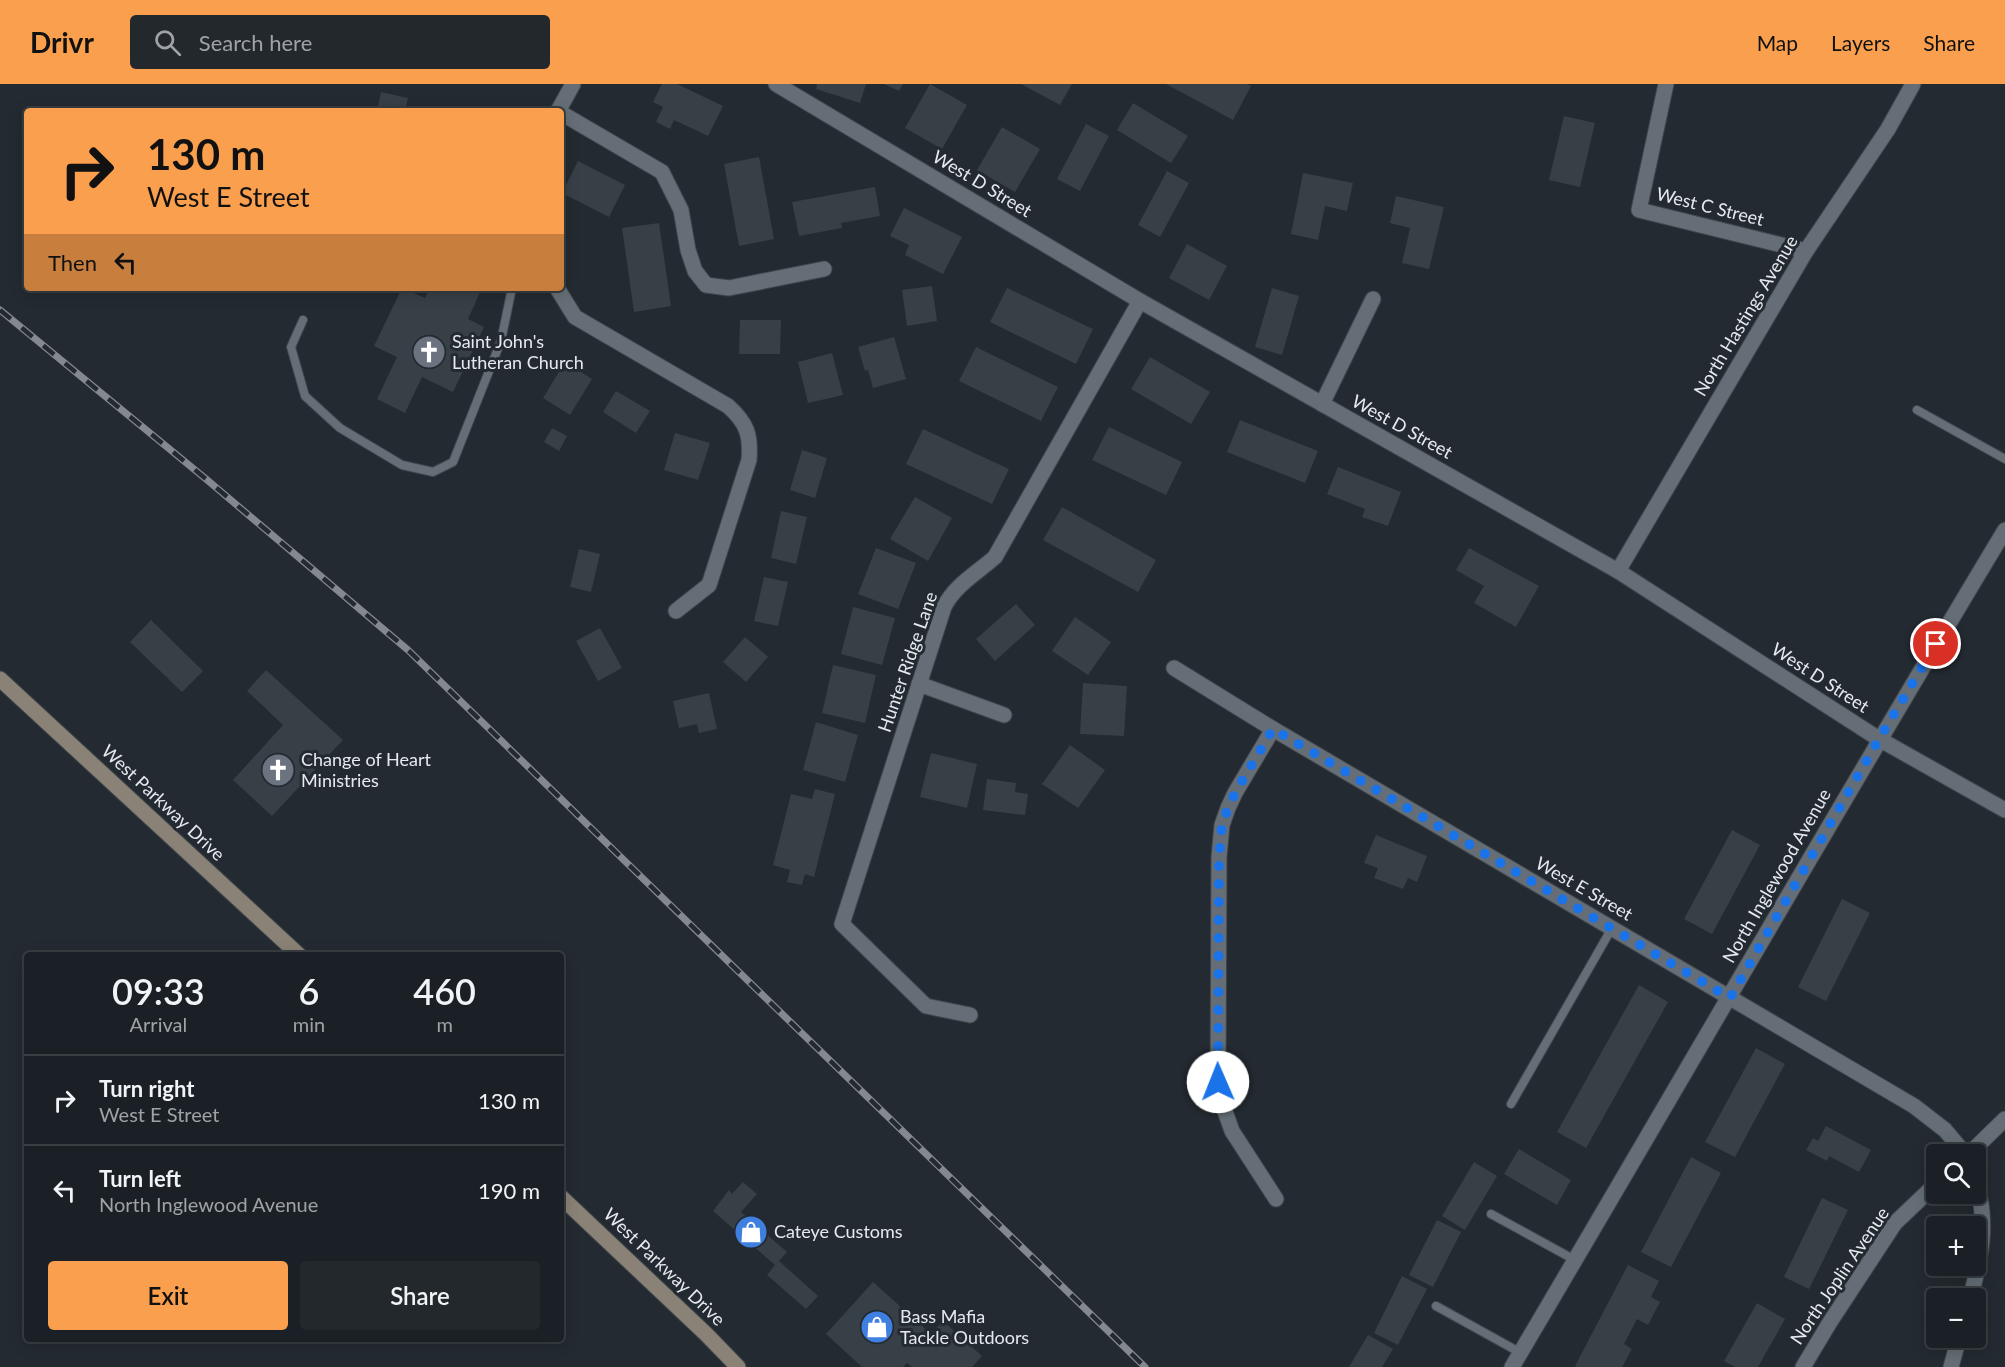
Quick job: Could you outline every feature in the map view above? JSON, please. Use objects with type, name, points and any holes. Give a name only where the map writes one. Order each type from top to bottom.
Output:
[{"type":"main road","name":"West Parkway Drive","points":[[0,679],[296,952]]},
{"type":"main road","name":"West Parkway Drive","points":[[564,1200],[738,1367]]},
{"type":"street","points":[[561,108],[573,84]]},
{"type":"street","name":"West D Street","points":[[776,84],[1140,302],[1618,571],[1879,739],[2005,810]]},
{"type":"street","name":"West C Street","points":[[1666,84],[1639,210],[1806,251]]},
{"type":"street","name":"North Hastings Avenue","points":[[1618,571],[1806,251],[1887,129],[1913,84]]},
{"type":"street","points":[[564,115],[662,172],[681,210],[688,250],[695,271],[706,285],[729,288],[824,269]]},
{"type":"street","points":[[559,291],[574,316],[728,406],[740,417],[748,432],[751,442],[749,460],[709,585],[676,611]]},
{"type":"street","points":[[1322,404],[1373,299]]},
{"type":"street","name":"Hunter Ridge Lane","points":[[970,1015],[926,1006],[842,924],[950,594],[995,557],[1140,302]]},
{"type":"street","name":"North Inglewood Avenue","points":[[1512,1367],[1730,998],[1879,739],[2005,530]]},
{"type":"street","name":"West E Street","points":[[1174,668],[1273,729],[1914,1106],[1945,1130],[1957,1144]]},
{"type":"street","points":[[919,684],[1004,715]]},
{"type":"street","points":[[1273,729],[1235,793],[1222,825],[1219,857],[1217,1064],[1221,1100],[1232,1131],[1276,1199]]},
{"type":"street","points":[[1979,1144],[2005,1119]]},
{"type":"street","name":"North Joplin Avenue","points":[[1803,1367],[1895,1223],[1926,1194]]},
{"type":"street","points":[[1973,1288],[1982,1256],[1984,1223],[1980,1204]]},
{"type":"street","points":[[1951,1367],[1956,1348]]},
{"type":"lane","points":[[303,320],[291,347],[305,396],[340,429],[402,465],[433,472],[453,462],[501,341],[511,291]]},
{"type":"lane","points":[[1917,410],[2005,459]]},
{"type":"lane","points":[[1511,1104],[1612,928]]},
{"type":"lane","points":[[1491,1214],[1575,1260]]},
{"type":"lane","points":[[1436,1306],[1521,1353]]},
{"type":"building","points":[[662,84],[677,84],[723,106],[708,136],[674,120],[670,129],[656,122],[663,107],[653,102]]},
{"type":"building","points":[[817,84],[866,84],[860,103],[816,89]]},
{"type":"building","points":[[884,84],[903,84],[899,91]]},
{"type":"building","points":[[930,84],[967,105],[942,149],[905,128]]},
{"type":"building","points":[[1021,84],[1072,84],[1060,105]]},
{"type":"building","points":[[1166,84],[1247,84],[1251,86],[1233,120]]},
{"type":"building","points":[[381,92],[408,98],[406,108],[378,108]]},
{"type":"building","points":[[1133,103],[1188,136],[1171,163],[1117,130]]},
{"type":"building","points":[[1564,116],[1595,123],[1580,187],[1549,180]]},
{"type":"building","points":[[1086,124],[1109,136],[1080,191],[1057,179]]},
{"type":"building","points":[[1002,127],[1040,149],[1015,192],[977,170]]},
{"type":"building","points":[[759,157],[774,239],[739,246],[724,164]]},
{"type":"building","points":[[578,161],[625,185],[609,217],[564,194],[564,189]]},
{"type":"building","points":[[1167,171],[1189,183],[1160,237],[1138,225]]},
{"type":"building","points":[[1303,173],[1353,183],[1347,211],[1325,206],[1318,240],[1291,234]]},
{"type":"building","points":[[875,187],[880,216],[841,223],[842,228],[799,236],[792,202]]},
{"type":"building","points":[[1396,196],[1444,207],[1429,269],[1402,263],[1410,228],[1390,223]]},
{"type":"building","points":[[904,208],[962,237],[943,274],[905,255],[909,245],[890,236]]},
{"type":"building","points":[[659,223],[671,306],[634,312],[622,228]]},
{"type":"building","points":[[1187,244],[1227,266],[1209,300],[1169,278]]},
{"type":"building","points":[[932,286],[937,321],[907,326],[902,290]]},
{"type":"building","points":[[1007,288],[1093,329],[1076,364],[990,322]]},
{"type":"building","points":[[1272,288],[1299,296],[1282,355],[1255,347]]},
{"type":"building","name":"Saint John's Lutheran Church","points":[[401,291],[409,291],[425,298],[428,291],[481,291],[468,319],[484,327],[453,392],[422,377],[405,413],[377,399],[397,357],[374,346]]},
{"type":"building","points":[[740,320],[781,320],[780,354],[739,354]]},
{"type":"building","points":[[894,337],[906,379],[873,388],[858,347]]},
{"type":"building","points":[[976,347],[1058,387],[1041,421],[959,381]]},
{"type":"building","points":[[832,353],[843,395],[808,403],[798,362]]},
{"type":"building","points":[[1150,357],[1210,392],[1191,424],[1131,389]]},
{"type":"building","points":[[565,362],[592,379],[570,415],[543,398]]},
{"type":"building","points":[[616,391],[650,411],[636,433],[603,412]]},
{"type":"building","points":[[1240,420],[1318,451],[1305,483],[1227,452]]},
{"type":"building","points":[[1109,427],[1182,462],[1166,495],[1092,460]]},
{"type":"building","points":[[552,428],[567,436],[559,451],[544,442]]},
{"type":"building","points":[[923,429],[1009,469],[992,504],[906,464]]},
{"type":"building","points":[[675,433],[710,443],[698,480],[664,470]]},
{"type":"building","points":[[802,450],[827,458],[815,498],[790,490]]},
{"type":"building","points":[[1338,467],[1401,492],[1388,526],[1362,517],[1365,509],[1327,494]]},
{"type":"building","points":[[915,497],[952,518],[928,561],[890,539]]},
{"type":"building","points":[[1062,507],[1156,560],[1138,592],[1043,540]]},
{"type":"building","points":[[781,511],[807,517],[796,564],[771,558]]},
{"type":"building","points":[[876,548],[916,563],[898,609],[858,594]]},
{"type":"building","points":[[1469,548],[1539,586],[1516,627],[1474,603],[1484,586],[1456,570]]},
{"type":"building","points":[[579,549],[600,554],[591,592],[570,587]]},
{"type":"building","points":[[764,577],[788,582],[778,626],[754,621]]},
{"type":"building","points":[[1016,604],[1035,625],[995,661],[976,639]]},
{"type":"building","points":[[853,607],[895,618],[882,665],[841,654]]},
{"type":"building","points":[[1075,617],[1111,642],[1088,675],[1052,651]]},
{"type":"building","points":[[151,620],[203,671],[182,692],[130,642]]},
{"type":"building","points":[[600,628],[622,668],[598,681],[576,641]]},
{"type":"building","points":[[745,637],[768,657],[746,682],[723,662]]},
{"type":"building","points":[[833,665],[876,675],[865,723],[822,713]]},
{"type":"building","points":[[266,670],[343,740],[272,816],[233,780],[283,725],[247,691]]},
{"type":"building","points":[[1083,683],[1127,686],[1124,736],[1080,734]]},
{"type":"building","points":[[709,693],[717,729],[699,733],[697,724],[679,728],[673,701]]},
{"type":"building","points":[[816,722],[858,735],[845,782],[803,770]]},
{"type":"building","points":[[1070,745],[1105,770],[1078,808],[1042,784]]},
{"type":"building","points":[[931,753],[977,764],[967,808],[920,797]]},
{"type":"building","points":[[987,779],[1016,783],[1015,792],[1028,794],[1025,815],[983,810]]},
{"type":"building","points":[[815,789],[835,794],[814,877],[805,874],[802,885],[787,882],[790,870],[773,865],[791,794],[812,799]]},
{"type":"building","points":[[1732,830],[1760,845],[1712,934],[1684,919]]},
{"type":"building","points":[[1376,835],[1427,856],[1417,882],[1408,878],[1403,889],[1374,878],[1378,868],[1364,863]]},
{"type":"building","points":[[1842,899],[1870,913],[1826,1001],[1798,987]]},
{"type":"building","points":[[1639,985],[1668,1002],[1586,1148],[1557,1132]]},
{"type":"building","points":[[1756,1048],[1785,1064],[1735,1157],[1705,1142]]},
{"type":"building","points":[[1826,1126],[1871,1150],[1859,1172],[1829,1156],[1827,1161],[1806,1150],[1813,1138],[1818,1141]]},
{"type":"building","points":[[1519,1149],[1571,1180],[1557,1205],[1504,1174]]},
{"type":"building","points":[[1691,1157],[1721,1173],[1671,1267],[1641,1252]]},
{"type":"building","points":[[1474,1162],[1497,1176],[1465,1230],[1442,1216]]},
{"type":"building","name":"Cateye Customs","points":[[743,1182],[757,1194],[741,1212],[787,1252],[779,1261],[818,1296],[806,1309],[767,1275],[775,1265],[713,1211],[729,1190],[732,1194]]},
{"type":"building","points":[[1822,1198],[1848,1210],[1809,1289],[1784,1277]]},
{"type":"building","points":[[1437,1220],[1461,1232],[1433,1287],[1409,1275]]},
{"type":"building","points":[[1628,1265],[1659,1281],[1651,1297],[1660,1302],[1648,1325],[1637,1319],[1624,1344],[1632,1349],[1622,1367],[1575,1366]]},
{"type":"building","points":[[1402,1276],[1427,1289],[1398,1345],[1374,1333]]},
{"type":"building","name":"Bass Mafia Tackle Outdoors","points":[[873,1282],[931,1334],[943,1321],[982,1356],[972,1367],[912,1367],[907,1363],[903,1367],[862,1367],[826,1334]]},
{"type":"building","points":[[1757,1303],[1785,1319],[1758,1367],[1735,1367],[1724,1361]]},
{"type":"building","points":[[1368,1335],[1393,1349],[1382,1367],[1349,1367]]},
{"type":"railway","points":[[0,310],[206,479],[408,650],[1145,1367]]},
{"type":"place","name":"Saint John's Lutheran Church","points":[[429,352]]},
{"type":"place","name":"Change of Heart Ministries","points":[[278,770]]},
{"type":"place","name":"Cateye Customs","points":[[751,1232]]},
{"type":"place","name":"Bass Mafia Tackle Outdoors","points":[[877,1327]]},
{"type":"route","points":[[1218,1082],[1219,857],[1222,825],[1235,793],[1273,729],[1730,998],[1936,644]]}]
